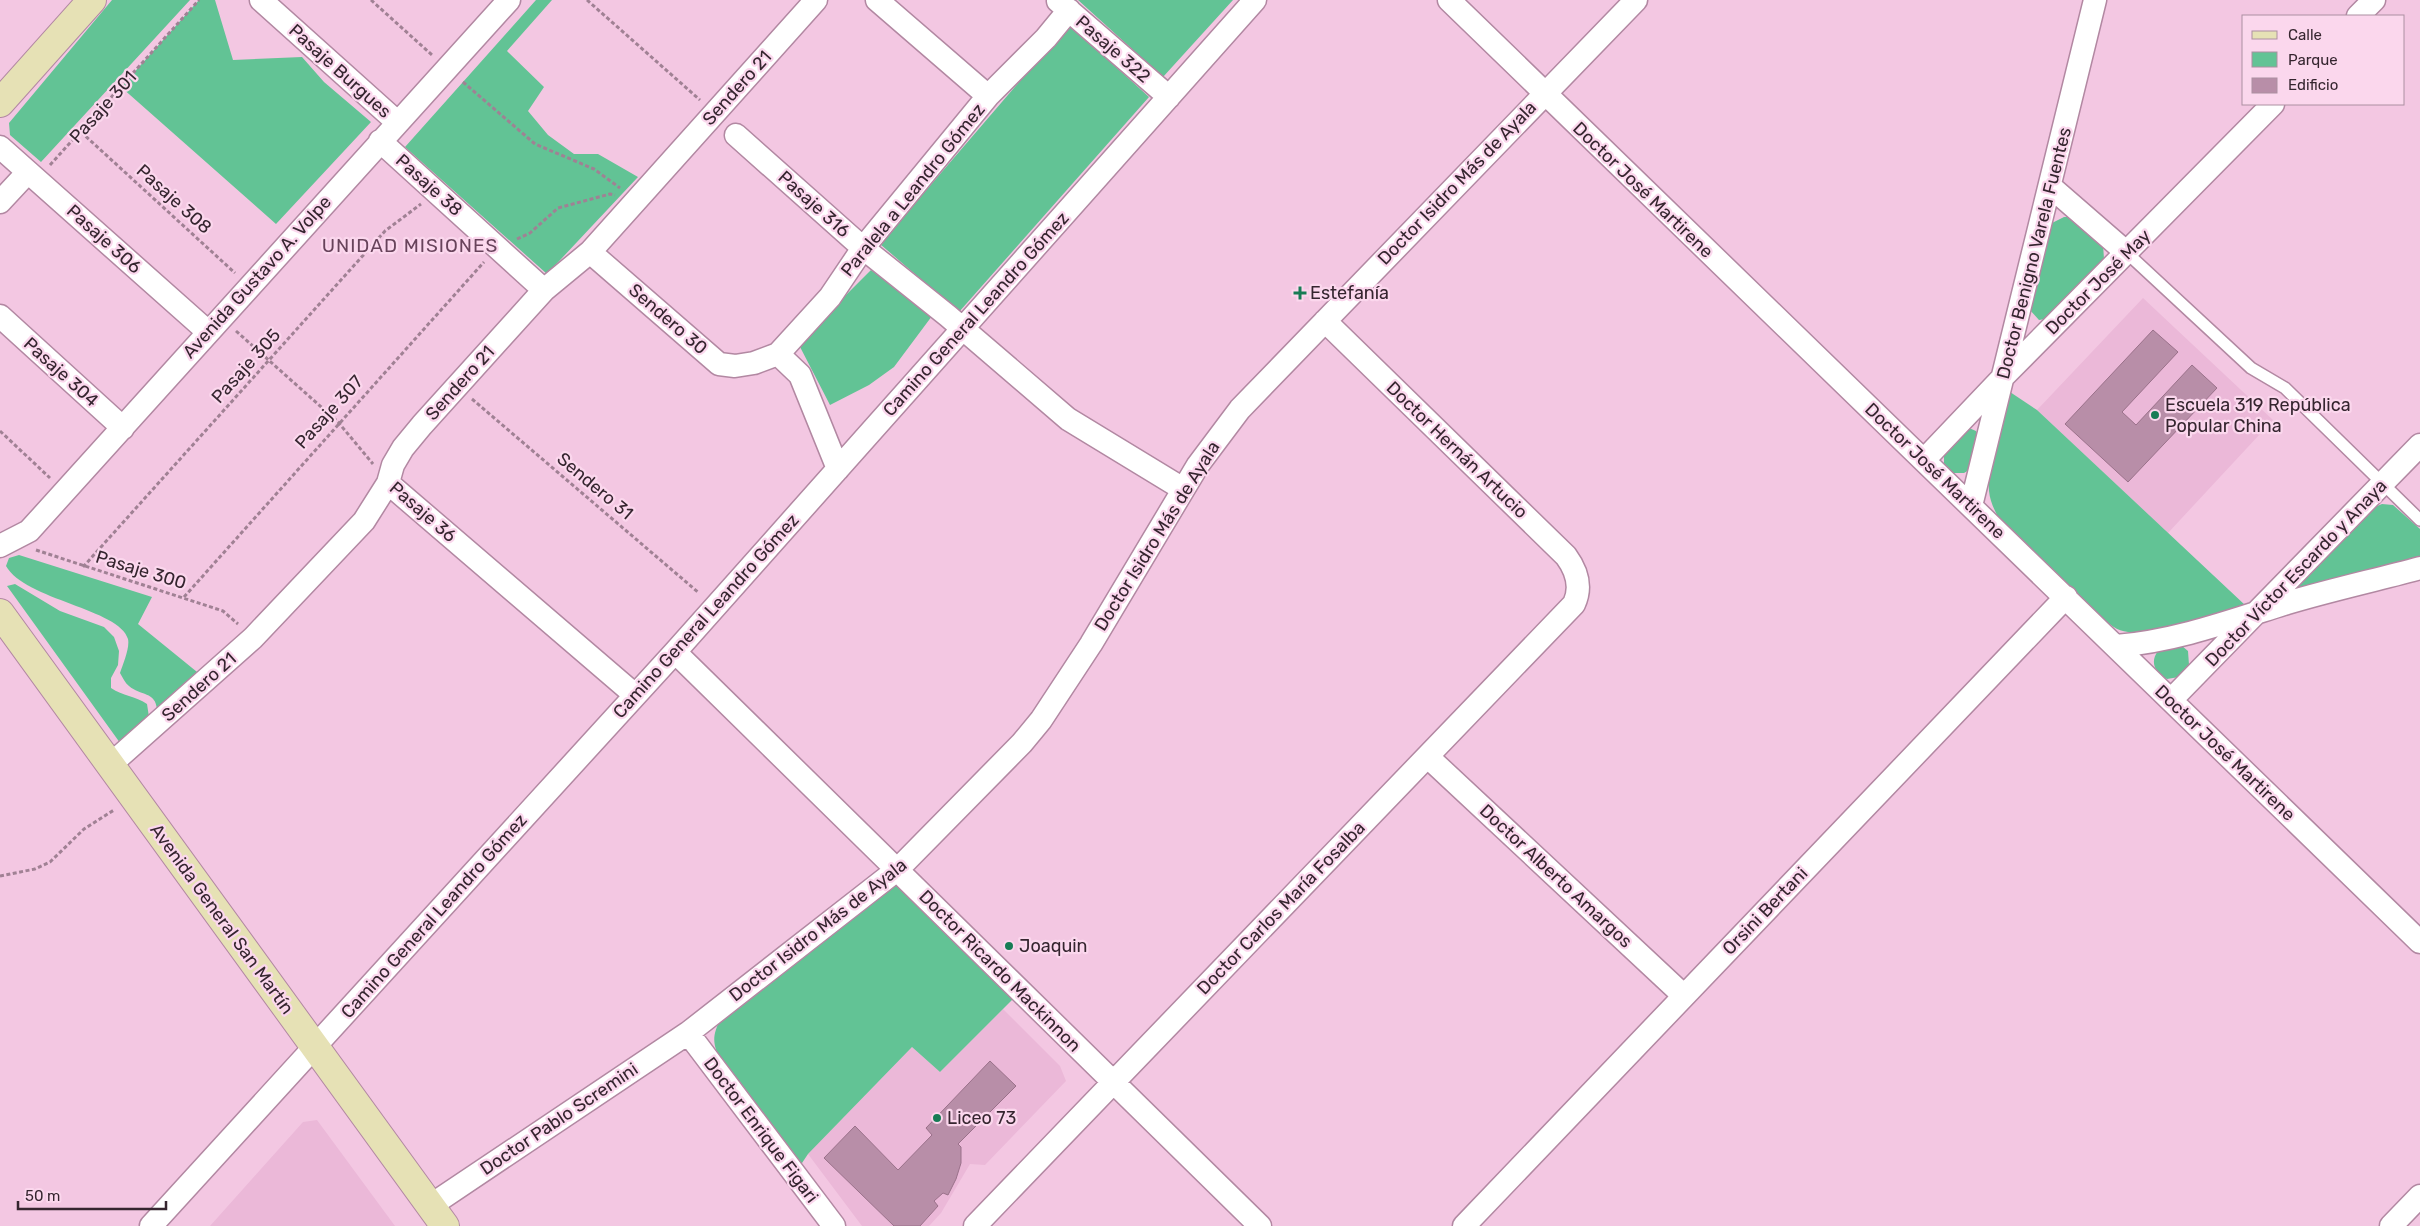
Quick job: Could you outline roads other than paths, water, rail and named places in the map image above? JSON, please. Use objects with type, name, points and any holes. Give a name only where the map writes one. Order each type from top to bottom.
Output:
[{"type":"main road","points":[[0,103],[92,0]]},
{"type":"main road","name":"Avenida General San Martín","points":[[0,613],[438,1216]]},
{"type":"street","name":"Pasaje Burgues","points":[[261,0],[397,122]]},
{"type":"street","name":"Avenida Gustavo A. Volpe","points":[[6,544],[29,531],[509,0]]},
{"type":"street","name":"Sendero 21","points":[[110,765],[253,638],[364,521],[388,483],[393,465],[403,448],[456,386],[544,290],[590,252],[816,0]]},
{"type":"street","points":[[876,0],[988,96]]},
{"type":"street","name":"Camino General Leandro Gómez","points":[[151,1226],[675,652],[1255,0]]},
{"type":"street","name":"Doctor José Martirene","points":[[1449,0],[2420,942]]},
{"type":"street","name":"Doctor Isidro Más de Ayala","points":[[688,1034],[898,869],[1022,743],[1041,720],[1091,644],[1198,464],[1240,409],[1636,0]]},
{"type":"street","name":"Doctor Benigno Varela Fuentes","points":[[1971,506],[2095,0]]},
{"type":"street","points":[[2359,15],[2374,0]]},
{"type":"street","name":"Paralela a Leandro Gómez","points":[[754,362],[778,354],[830,297],[863,248],[988,96],[1046,38],[1063,5]]},
{"type":"street","name":"Pasaje 322","points":[[1063,5],[1169,97]]},
{"type":"street","name":"Doctor José May","points":[[1924,460],[2272,105]]},
{"type":"street","name":"Pasaje 316","points":[[736,135],[863,248],[963,328],[1068,420],[1183,489]]},
{"type":"street","name":"Pasaje 38","points":[[380,141],[544,290]]},
{"type":"street","name":"Pasaje 306","points":[[0,147],[214,325]]},
{"type":"street","points":[[0,202],[28,172]]},
{"type":"street","points":[[2050,187],[2127,252]]},
{"type":"street","name":"Sendero 30","points":[[590,252],[719,364],[735,366],[754,362]]},
{"type":"street","name":"Pasaje 304","points":[[0,316],[123,428]]},
{"type":"street","name":"Doctor Hernán Artucio","points":[[1325,321],[1566,556],[1572,564],[1579,586]]},
{"type":"street","points":[[778,354],[800,375],[838,469]]},
{"type":"street","name":"Doctor Víctor Escardo y Anaya","points":[[2171,700],[2420,445]]},
{"type":"street","name":"Pasaje 36","points":[[388,483],[635,695]]},
{"type":"street","points":[[2116,646],[2152,643],[2212,628],[2256,613],[2420,568]]},
{"type":"street","name":"Doctor Carlos María Fosalba","points":[[975,1226],[1574,604],[1579,586]]},
{"type":"street","name":"Orsini Bertani","points":[[1464,1226],[2066,597]]},
{"type":"street","name":"Doctor Ricardo Mackinnon","points":[[675,652],[898,869],[1112,1083],[1260,1226]]},
{"type":"street","name":"Doctor Alberto Amargos","points":[[1428,757],[1684,995]]},
{"type":"street","name":"Doctor Pablo Scremini","points":[[438,1216],[688,1034]]},
{"type":"street","name":"Doctor Enrique Figari","points":[[688,1034],[834,1226]]},
{"type":"street","points":[[2392,1226],[2420,1196]]},
{"type":"lane","points":[[2127,252],[2251,368],[2285,388],[2420,520]]},
{"type":"place","name":"Estefanía","points":[[1300,293]]},
{"type":"place","name":"Escuela 319 República Popular China","points":[[2155,415]]},
{"type":"place","name":"Joaquin","points":[[1009,946]]},
{"type":"place","name":"Liceo 73","points":[[937,1118]]},
{"type":"district","name":"UNIDAD MISIONES","points":[[410,245]]}]
